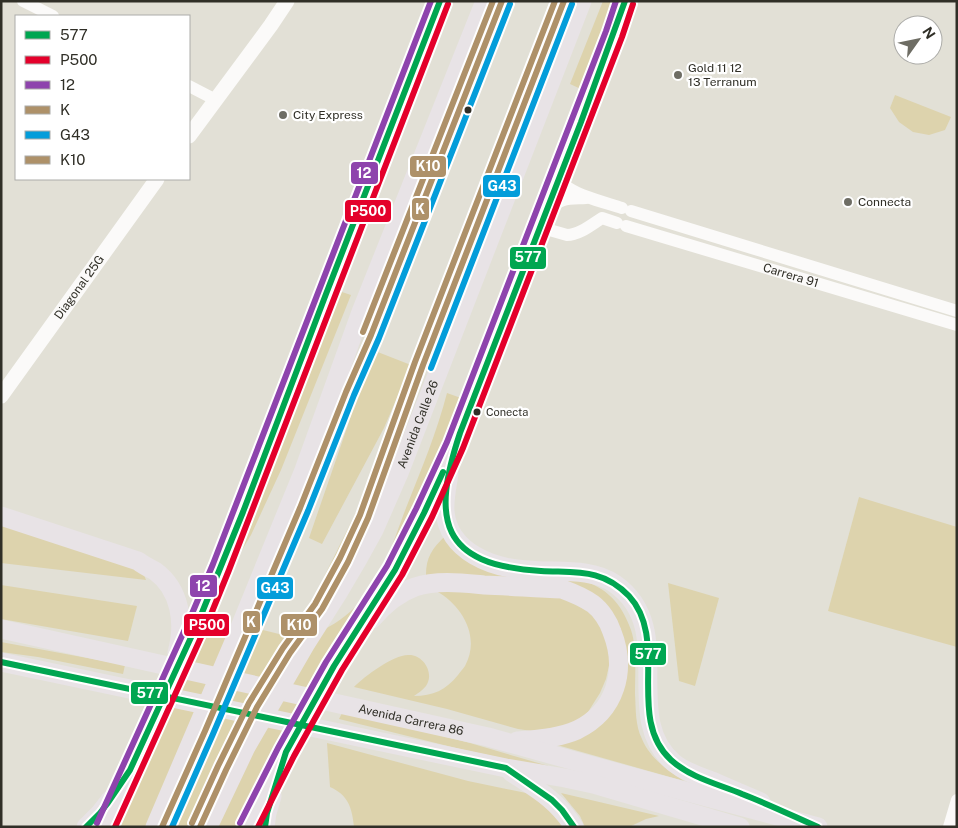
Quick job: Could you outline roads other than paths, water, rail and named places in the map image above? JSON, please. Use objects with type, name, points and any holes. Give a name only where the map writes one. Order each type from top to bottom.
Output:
[{"type":"main road","points":[[105,827],[199,620],[221,567],[440,1]]},
{"type":"main road","points":[[155,827],[236,637],[304,470],[362,312],[485,1]]},
{"type":"main road","name":"Avenida Calle 26","points":[[208,827],[246,747],[374,530],[399,473],[582,1]]},
{"type":"main road","points":[[248,827],[286,752],[334,666],[395,570],[424,513],[455,445],[614,34],[625,1]]},
{"type":"main road","points":[[455,445],[446,492],[446,513],[450,530],[462,546],[480,559],[492,564],[525,570],[597,575],[616,584],[630,597],[642,617],[647,644],[650,721],[657,742],[668,757],[689,772],[818,827]]},
{"type":"main road","points":[[1,516],[138,562],[155,572],[166,582],[178,605],[181,635],[170,682]]},
{"type":"main road","points":[[334,666],[386,604],[415,587],[436,583],[463,583],[562,589],[577,594],[594,605],[609,623],[617,645],[619,660],[615,691],[603,709],[578,730],[563,735],[521,741],[496,739]]},
{"type":"main road","name":"Avenida Carrera 86","points":[[1,629],[496,739],[818,827]]},
{"type":"main road","points":[[1,662],[506,768],[592,784],[740,827]]},
{"type":"main road","points":[[265,827],[267,813],[286,752]]},
{"type":"main road","points":[[506,768],[558,805],[568,816],[574,827]]},
{"type":"main road","points":[[86,827],[107,804],[130,770]]},
{"type":"street","points":[[23,1],[50,15]]},
{"type":"street","points":[[190,135],[271,25],[286,1]]},
{"type":"street","points":[[190,87],[216,100]]},
{"type":"street","name":"Carrera 91","points":[[559,177],[570,189],[590,198],[957,311]]},
{"type":"street","name":"Diagonal 25G","points":[[1,396],[156,180]]},
{"type":"street","name":"Carrera 91","points":[[542,221],[555,204],[561,200],[590,198]]},
{"type":"street","points":[[542,221],[571,236],[602,218],[607,203]]},
{"type":"street","name":"Carrera 91","points":[[602,218],[957,325]]},
{"type":"street","points":[[949,827],[957,800]]},
{"type":"place","name":"Gold 11 12 13 Terranum","points":[[678,75]]},
{"type":"place","name":"City Express","points":[[283,115]]},
{"type":"place","name":"Connecta","points":[[848,202]]},
{"type":"place","name":"Conecta","points":[[477,412]]}]
